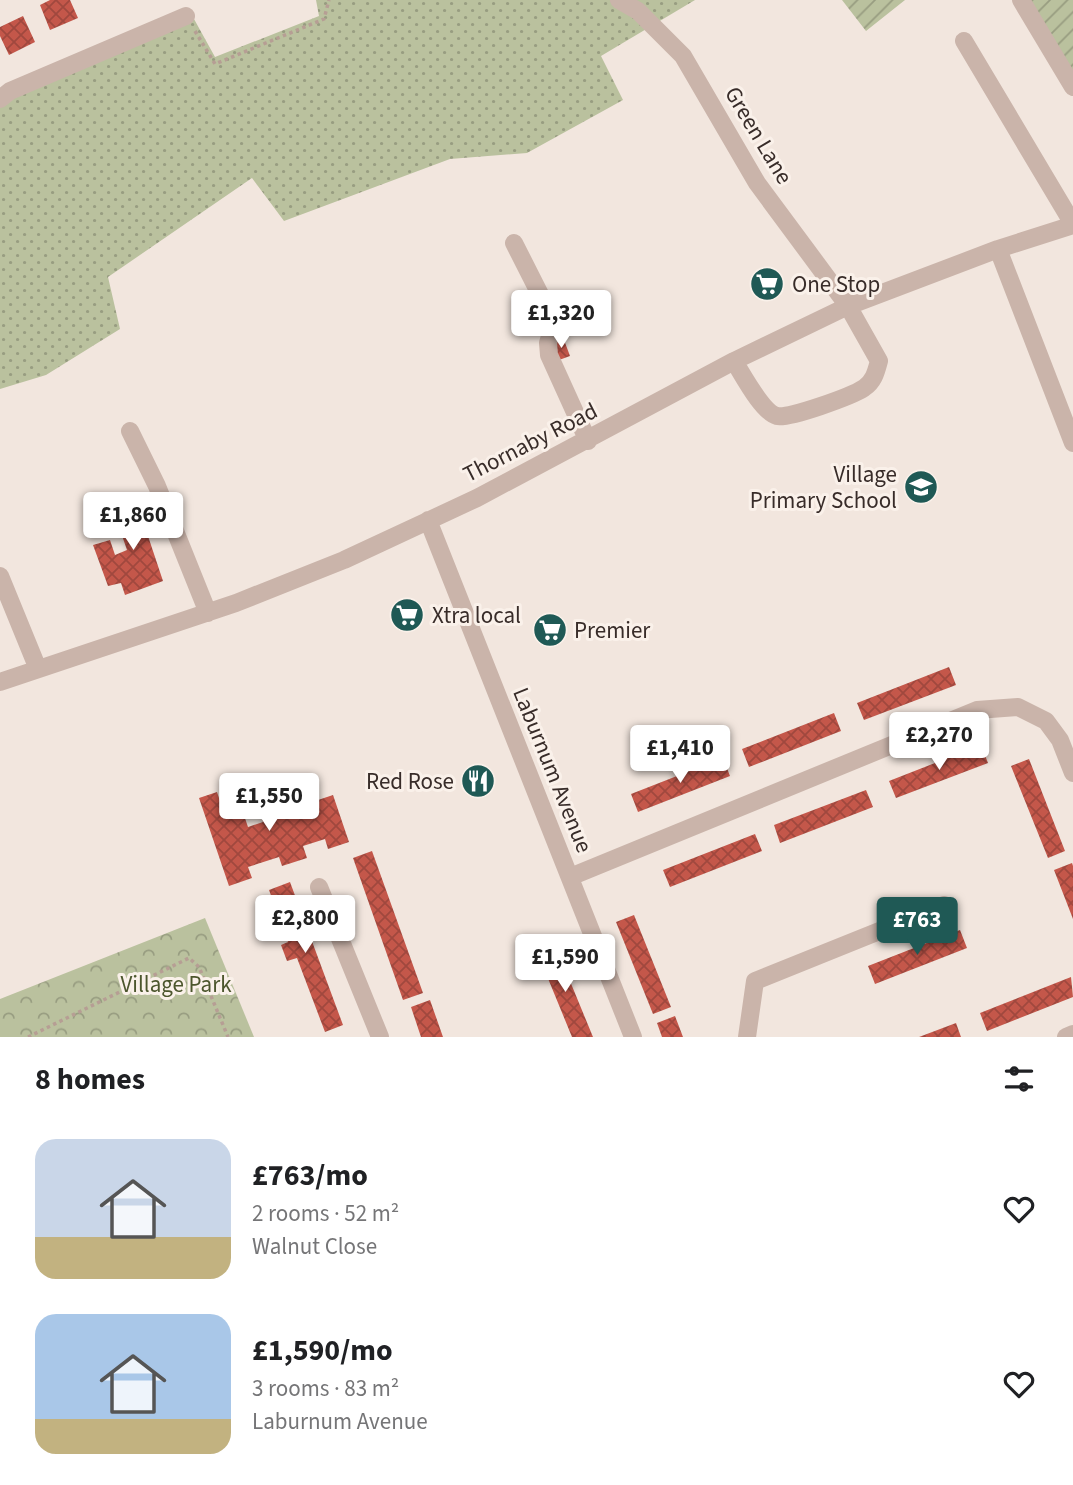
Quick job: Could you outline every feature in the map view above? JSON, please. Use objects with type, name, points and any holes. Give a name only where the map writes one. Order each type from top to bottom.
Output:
[{"type":"street","name":"Green Lane","points":[[619,0],[638,10],[683,56],[757,183],[848,306],[879,361],[875,377],[863,388],[791,417],[776,416],[765,408],[734,361]]},
{"type":"street","points":[[1021,0],[1073,87]]},
{"type":"street","points":[[0,99],[10,91],[186,16]]},
{"type":"street","points":[[964,41],[1073,224]]},
{"type":"street","name":"Thornaby Road","points":[[0,682],[208,613],[344,560],[477,498],[734,361],[848,306],[998,249],[1073,224]]},
{"type":"street","points":[[514,243],[554,322],[548,343],[549,355],[588,440]]},
{"type":"street","points":[[998,249],[1073,443]]},
{"type":"street","points":[[130,431],[157,486],[208,613]]},
{"type":"street","name":"Laburnum Avenue","points":[[428,520],[633,1037]]},
{"type":"street","points":[[0,576],[38,669]]},
{"type":"street","points":[[570,877],[977,710],[1018,707],[1046,721],[1060,740],[1073,773]]},
{"type":"street","points":[[319,887],[380,1037]]},
{"type":"street","points":[[747,1037],[755,981],[944,905]]},
{"type":"street","points":[[1066,1037],[1073,1034]]},
{"type":"path","points":[[186,16],[215,64],[324,19],[329,0]]},
{"type":"path","points":[[28,1037],[189,958],[199,967],[228,1037]]},
{"type":"green space","points":[[316,0],[695,0],[601,56],[623,100],[527,153],[450,159],[284,221],[252,178],[108,277],[120,329],[46,375],[0,389],[0,100],[194,19],[215,57],[319,16]]},
{"type":"green space","points":[[842,0],[905,0],[866,31]]},
{"type":"green space","points":[[1017,0],[1073,0],[1073,92]]},
{"type":"green space","name":"Village Park","points":[[205,918],[254,1037],[0,1037],[0,999]]},
{"type":"building","points":[[50,0],[70,0],[78,18],[50,30],[40,5]]},
{"type":"building","points":[[23,16],[35,42],[9,55],[0,36],[0,27]]},
{"type":"building","points":[[564,340],[570,356],[559,360],[553,343]]},
{"type":"building","points":[[154,504],[163,530],[148,536],[163,581],[125,595],[121,583],[108,586],[93,545],[110,540],[115,555],[127,550],[116,518]]},
{"type":"building","points":[[949,667],[956,685],[864,720],[857,703]]},
{"type":"building","points":[[834,713],[841,731],[749,767],[742,749]]},
{"type":"building","points":[[981,745],[988,763],[896,798],[889,781]]},
{"type":"building","points":[[723,758],[730,776],[638,812],[631,794]]},
{"type":"building","points":[[1029,759],[1065,851],[1048,858],[1011,766]]},
{"type":"building","points":[[866,790],[873,807],[780,843],[774,825]]},
{"type":"building","points":[[217,792],[220,801],[237,795],[248,827],[263,822],[259,810],[291,799],[294,808],[333,795],[349,842],[328,849],[325,839],[303,846],[307,858],[282,866],[279,857],[248,867],[252,878],[229,886],[199,798]]},
{"type":"building","points":[[755,834],[762,851],[670,887],[663,870]]},
{"type":"building","points":[[372,851],[423,993],[403,1000],[353,858]]},
{"type":"building","points":[[1072,863],[1073,866],[1073,919],[1054,870]]},
{"type":"building","points":[[290,882],[343,1025],[325,1032],[297,958],[287,961],[281,945],[288,942],[269,890]]},
{"type":"building","points":[[634,915],[671,1007],[653,1014],[616,922]]},
{"type":"building","points":[[960,930],[967,948],[875,984],[868,966]]},
{"type":"building","points":[[555,946],[593,1037],[572,1037],[538,954]]},
{"type":"building","points":[[1071,977],[1073,997],[987,1031],[980,1013]]},
{"type":"building","points":[[430,1000],[443,1037],[421,1037],[411,1007]]},
{"type":"building","points":[[675,1016],[683,1037],[662,1037],[657,1023]]},
{"type":"building","points":[[956,1023],[961,1037],[919,1037]]},
{"type":"place","name":"One Stop","points":[[767,284]]},
{"type":"place","name":"Village Primary School","points":[[921,487]]},
{"type":"place","name":"Xtra local","points":[[407,615]]},
{"type":"place","name":"Premier","points":[[550,630]]},
{"type":"place","name":"Red Rose","points":[[478,781]]}]
